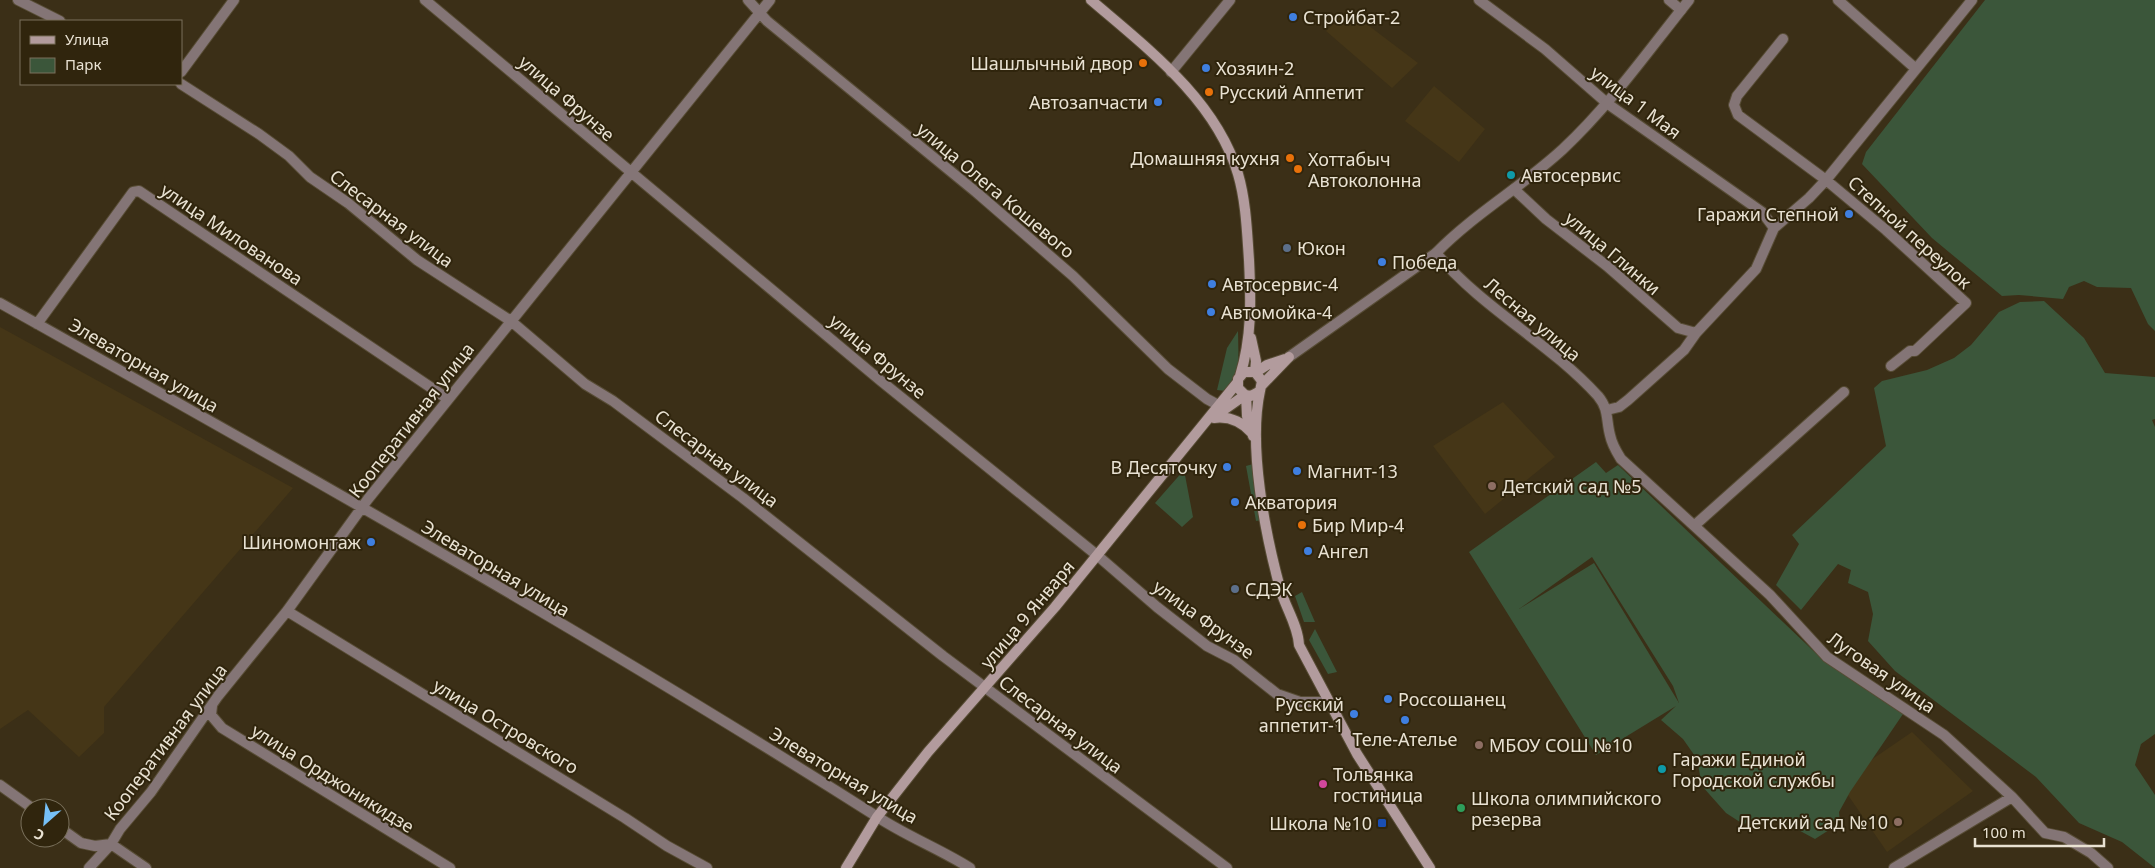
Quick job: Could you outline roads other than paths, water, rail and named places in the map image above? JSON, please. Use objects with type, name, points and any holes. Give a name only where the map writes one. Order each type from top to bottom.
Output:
[{"type":"main road","points":[[1091,0],[1171,72],[1212,119],[1228,147],[1239,176],[1247,232],[1250,335],[1256,361],[1256,372],[1261,378],[1261,388],[1257,403],[1256,447]]},
{"type":"main road","points":[[1246,395],[1241,392],[1239,379],[1250,335]]},
{"type":"main road","points":[[1239,379],[1244,372],[1256,372],[1267,365],[1289,357]]},
{"type":"main road","points":[[1204,426],[1246,395],[1256,394],[1289,357]]},
{"type":"main road","name":"улица 9 Января","points":[[846,868],[877,817],[928,752],[987,687],[1098,556],[1220,406],[1239,379]]},
{"type":"main road","points":[[1246,395],[1248,416],[1256,447],[1269,540],[1280,590],[1299,637],[1299,645],[1328,702],[1376,785],[1430,868]]},
{"type":"main road","points":[[1213,419],[1224,417],[1233,419],[1252,433]]},
{"type":"street","points":[[18,0],[58,20]]},
{"type":"street","points":[[182,71],[234,0]]},
{"type":"street","name":"улица Фрунзе","points":[[425,0],[630,173],[1098,556],[1157,607],[1207,646],[1234,660],[1276,694],[1300,702],[1328,702]]},
{"type":"street","name":"улица Олега Кошевого","points":[[748,0],[759,14],[976,192],[1065,270],[1168,369],[1207,399],[1220,406]]},
{"type":"street","name":"Кооперативная улица","points":[[89,868],[110,844],[218,696],[287,611],[362,508],[770,0]]},
{"type":"street","points":[[1171,72],[1230,0]]},
{"type":"street","name":"улица 1 Мая","points":[[1479,0],[1545,49],[1608,104],[1762,212],[1774,228]]},
{"type":"street","points":[[1669,0],[1681,10]]},
{"type":"street","points":[[1289,357],[1436,254],[1454,235],[1563,148],[1608,104],[1689,0]]},
{"type":"street","points":[[1838,0],[1916,69]]},
{"type":"street","name":"Степной переулок","points":[[1607,410],[1619,407],[1628,400],[1684,350],[1696,333],[1756,269],[1774,228],[1809,198],[1826,180],[1972,0]]},
{"type":"street","name":"Степной переулок","points":[[1783,39],[1736,96],[1734,105],[1738,116],[1826,180],[1886,230],[1966,303],[1915,351],[1910,351],[1891,366]]},
{"type":"street","name":"Слесарная улица","points":[[182,85],[259,134],[289,156],[310,177],[348,203],[417,260],[511,321],[585,384],[613,401],[743,498],[943,656],[1227,868]]},
{"type":"street","name":"улица Глинки","points":[[1514,189],[1546,219],[1607,266],[1678,328],[1696,333]]},
{"type":"street","name":"улица Милованова","points":[[37,324],[133,192],[139,191],[448,399]]},
{"type":"street","name":"Лесная улица","points":[[1436,254],[1481,297],[1581,380],[1599,397],[1607,410]]},
{"type":"street","name":"Элеваторная улица","points":[[0,303],[362,508],[740,732],[877,817],[970,868]]},
{"type":"street","points":[[1694,525],[1844,392]]},
{"type":"street","name":"Луговая улица","points":[[1607,410],[1613,446],[1622,459],[1770,595],[1827,657],[1944,736],[2012,797],[2045,833],[2064,837],[2091,853],[2108,868]]},
{"type":"street","name":"улица Островского","points":[[287,611],[625,818],[667,846],[707,868]]},
{"type":"street","name":"улица Орджоникидзе","points":[[212,706],[212,715],[222,728],[450,868]]},
{"type":"street","points":[[0,785],[20,799]]},
{"type":"street","points":[[1894,868],[2012,797]]},
{"type":"street","points":[[70,835],[81,843],[95,846],[110,844],[146,868]]},
{"type":"place","name":"Стройбат-2","points":[[1293,17]]},
{"type":"place","name":"Шашлычный двор","points":[[1143,63]]},
{"type":"place","name":"Хозяин-2","points":[[1206,68]]},
{"type":"place","name":"Русский Аппетит","points":[[1209,92]]},
{"type":"place","name":"Автозапчасти","points":[[1158,102]]},
{"type":"place","name":"Домашняя кухня","points":[[1290,158]]},
{"type":"place","name":"Хоттабыч Автоколонна","points":[[1298,169]]},
{"type":"place","name":"Автосервис","points":[[1511,175]]},
{"type":"place","name":"Гаражи Степной","points":[[1849,214]]},
{"type":"place","name":"Юкон","points":[[1287,248]]},
{"type":"place","name":"Победа","points":[[1382,262]]},
{"type":"place","name":"Автосервис-4","points":[[1212,284]]},
{"type":"place","name":"Автомойка-4","points":[[1211,312]]},
{"type":"place","name":"В Десяточку","points":[[1227,467]]},
{"type":"place","name":"Магнит-13","points":[[1297,471]]},
{"type":"place","name":"Детский сад №5","points":[[1492,486]]},
{"type":"place","name":"Акватория","points":[[1235,502]]},
{"type":"place","name":"Бир Мир-4","points":[[1302,525]]},
{"type":"place","name":"Шиномонтаж","points":[[371,542]]},
{"type":"place","name":"Ангел","points":[[1308,551]]},
{"type":"place","name":"СДЭК","points":[[1235,589]]},
{"type":"place","name":"Россошанец","points":[[1388,699]]},
{"type":"place","name":"Русский аппетит-1","points":[[1354,714]]},
{"type":"place","name":"Теле-Ателье","points":[[1405,720]]},
{"type":"place","name":"МБОУ СОШ №10","points":[[1479,745]]},
{"type":"place","name":"Гаражи Единой Городской службы","points":[[1662,769]]},
{"type":"place","name":"Тольянка гостиница","points":[[1323,784]]},
{"type":"place","name":"Школа олимпийского резерва","points":[[1461,808]]},
{"type":"place","name":"Детский сад №10","points":[[1898,822]]},
{"type":"place","name":"Школа №10","points":[[1382,823]]}]
